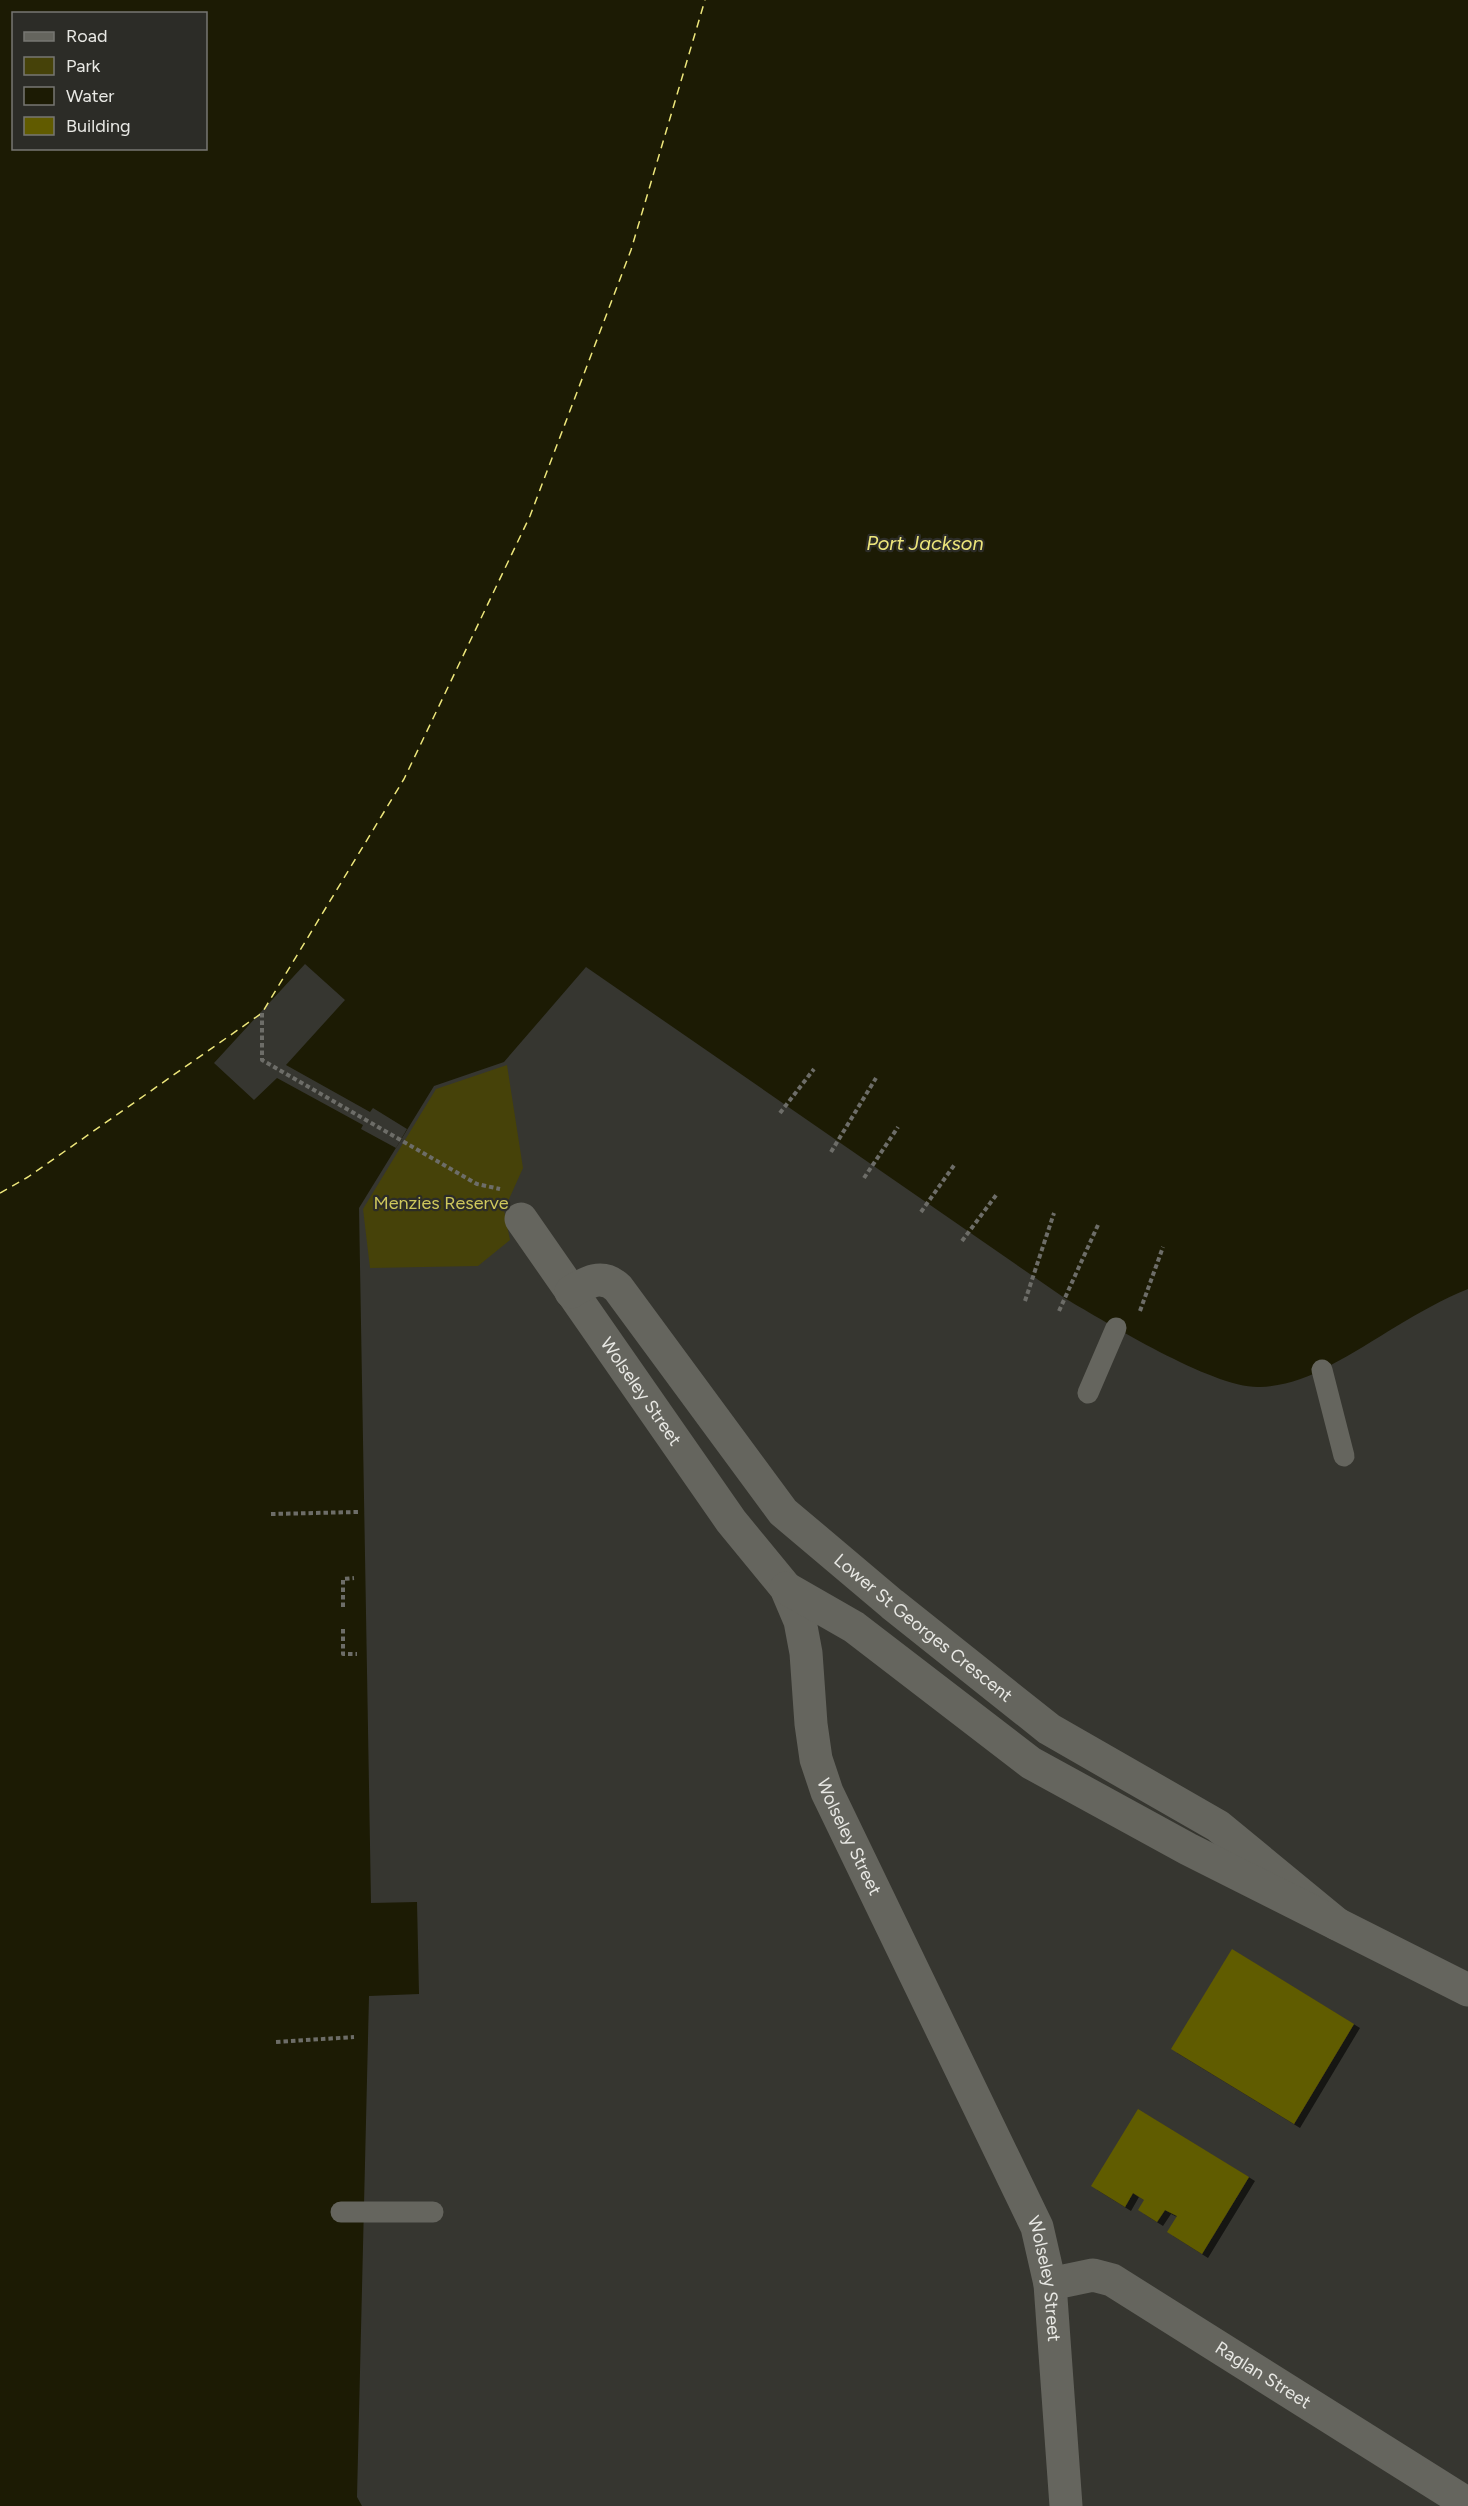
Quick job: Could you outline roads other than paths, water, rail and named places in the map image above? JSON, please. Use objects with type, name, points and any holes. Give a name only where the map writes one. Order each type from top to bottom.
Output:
[{"type":"street","name":"Wolseley Street","points":[[514,1205],[571,1292],[731,1521],[786,1588],[800,1621],[806,1653],[816,1759],[826,1792],[1037,2227],[1050,2284],[1066,2506]]},
{"type":"street","name":"Lower St Georges Crescent","points":[[571,1292],[584,1284],[603,1279],[618,1288],[783,1512],[892,1604],[1049,1730],[1218,1826],[1337,1924]]},
{"type":"street","name":"Lower St Georges Crescent","points":[[786,1588],[854,1627],[1031,1763],[1188,1849],[1468,1990]]},
{"type":"street","name":"Raglan Street","points":[[1050,2284],[1093,2275],[1112,2280],[1468,2504]]},
{"type":"lane","points":[[1088,1394],[1116,1328]]},
{"type":"lane","points":[[1322,1370],[1344,1456]]},
{"type":"lane","points":[[341,2212],[433,2212]]},
{"type":"water","name":"Port Jackson","points":[[0,0],[1468,0],[1468,1289],[1431,1306],[1347,1356],[1304,1378],[1260,1387],[1240,1385],[1216,1377],[1162,1353],[1066,1299],[586,967],[504,1062],[434,1086],[359,1208],[371,1903],[417,1902],[419,1994],[369,1996],[357,2497],[362,2506],[0,2506]]},
{"type":"park label","name":"Menzies Reserve","points":[[441,1203]]}]
